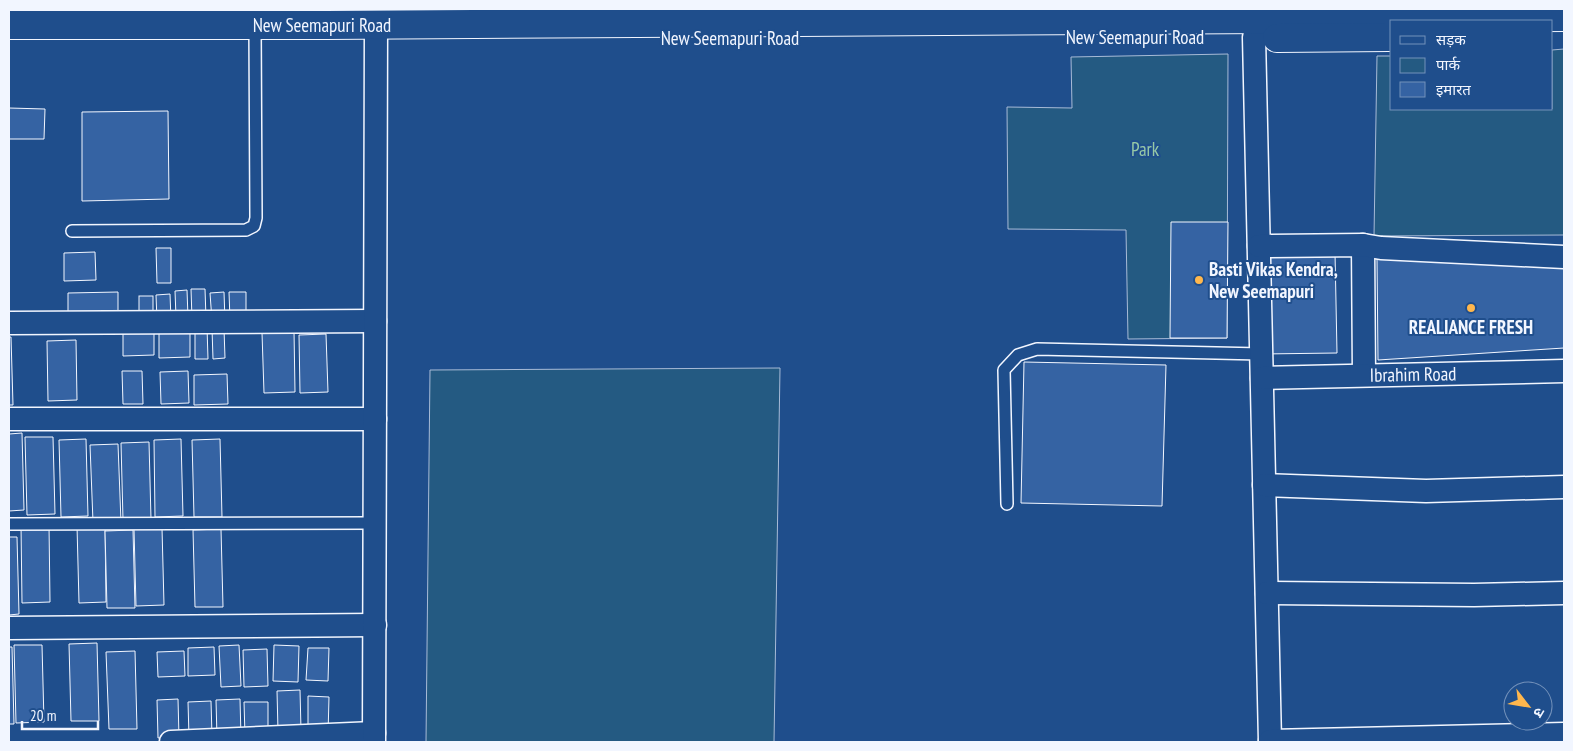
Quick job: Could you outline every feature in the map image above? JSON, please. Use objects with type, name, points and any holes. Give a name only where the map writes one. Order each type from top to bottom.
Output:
[{"type":"main road","name":"New Seemapuri Road","points":[[9,42],[107,37],[376,30],[637,16],[1390,21]]},
{"type":"main road","name":"New Seemapuri Road","points":[[9,25],[255,33],[326,17],[376,30],[448,39],[1254,37],[1362,22],[1390,36]]},
{"type":"main road","name":"New Seemapuri Road","points":[[1443,20],[1564,17]]},
{"type":"street","points":[[171,742],[374,738],[376,30]]},
{"type":"street","points":[[1254,37],[1270,741],[1564,734]]},
{"type":"street","points":[[1259,246],[1363,245],[1382,248],[1564,257]]},
{"type":"street","points":[[1363,245],[1364,375]]},
{"type":"street","points":[[9,323],[375,321]]},
{"type":"street","name":"Ibrahim Road","points":[[1262,378],[1564,371]]},
{"type":"street","points":[[9,419],[375,419]]},
{"type":"street","points":[[1264,484],[1426,491],[1564,487]]},
{"type":"street","points":[[1267,593],[1464,595],[1564,593]]},
{"type":"street","points":[[9,628],[375,625]]},
{"type":"lane","points":[[72,231],[246,230],[254,226],[256,218],[255,33]]},
{"type":"lane","points":[[1007,504],[1004,370],[1018,355],[1037,349],[1261,354]]},
{"type":"lane","points":[[9,524],[375,523]]},
{"type":"green space","points":[[1564,49],[1564,235],[1374,236],[1377,56],[1390,56],[1390,110],[1553,110],[1553,50]]},
{"type":"green space","name":"Park","points":[[1228,54],[1227,338],[1128,339],[1126,230],[1008,229],[1007,107],[1072,108],[1071,57]]},
{"type":"green space","points":[[780,368],[774,742],[426,742],[430,370]]},
{"type":"building","points":[[9,108],[45,109],[44,139],[9,139]]},
{"type":"building","points":[[168,111],[169,199],[82,201],[82,112]]},
{"type":"building","name":"Basti Vikas Kendra, New Seemapuri","points":[[1171,222],[1228,222],[1227,338],[1170,338]]},
{"type":"building","points":[[156,248],[171,248],[171,283],[157,283]]},
{"type":"building","points":[[95,252],[96,280],[64,281],[64,253]]},
{"type":"building","points":[[1335,252],[1337,353],[1263,354],[1261,253]]},
{"type":"building","name":"REALIANCE FRESH","points":[[1377,259],[1564,268],[1564,348],[1378,360]]},
{"type":"building","points":[[191,289],[205,289],[206,318],[192,319]]},
{"type":"building","points":[[187,290],[188,317],[176,317],[175,291]]},
{"type":"building","points":[[118,292],[118,317],[68,317],[68,293]]},
{"type":"building","points":[[224,292],[225,321],[212,321],[210,293]]},
{"type":"building","points":[[229,292],[246,292],[246,320],[230,320]]},
{"type":"building","points":[[170,294],[171,320],[157,321],[156,295]]},
{"type":"building","points":[[139,296],[153,296],[153,322],[139,322]]},
{"type":"building","points":[[195,327],[207,327],[208,359],[195,359]]},
{"type":"building","points":[[212,329],[224,329],[225,358],[213,359]]},
{"type":"building","points":[[294,331],[295,392],[264,393],[262,333]]},
{"type":"building","points":[[190,332],[190,357],[159,358],[159,333]]},
{"type":"building","points":[[123,333],[154,333],[154,355],[123,356]]},
{"type":"building","points":[[326,334],[328,392],[300,393],[299,335]]},
{"type":"building","points":[[9,337],[11,337],[13,405],[9,405]]},
{"type":"building","points":[[76,340],[77,400],[48,401],[47,341]]},
{"type":"building","points":[[1024,362],[1166,365],[1162,506],[1021,503]]},
{"type":"building","points":[[122,371],[142,371],[143,404],[123,404]]},
{"type":"building","points":[[188,371],[189,403],[161,404],[160,372]]},
{"type":"building","points":[[227,374],[228,404],[194,405],[194,375]]},
{"type":"building","points":[[22,433],[24,510],[9,511],[9,434]]},
{"type":"building","points":[[25,437],[53,437],[55,514],[27,515]]},
{"type":"building","points":[[86,439],[88,516],[61,517],[59,440]]},
{"type":"building","points":[[181,439],[183,516],[155,517],[154,440]]},
{"type":"building","points":[[220,439],[222,517],[194,517],[192,440]]},
{"type":"building","points":[[149,442],[151,519],[123,520],[121,443]]},
{"type":"building","points":[[118,444],[121,522],[93,522],[90,445]]},
{"type":"building","points":[[49,525],[50,602],[22,603],[21,526]]},
{"type":"building","points":[[105,525],[106,602],[79,603],[77,526]]},
{"type":"building","points":[[162,528],[164,605],[136,606],[134,529]]},
{"type":"building","points":[[221,529],[223,607],[195,607],[193,530]]},
{"type":"building","points":[[133,530],[135,608],[107,608],[105,531]]},
{"type":"building","points":[[9,537],[17,537],[19,614],[9,615]]},
{"type":"building","points":[[97,643],[99,721],[71,721],[69,644]]},
{"type":"building","points":[[14,645],[42,645],[44,722],[16,723]]},
{"type":"building","points":[[239,645],[241,686],[221,687],[219,646]]},
{"type":"building","points":[[274,645],[299,646],[298,682],[273,681]]},
{"type":"building","points":[[9,647],[12,647],[14,724],[9,724]]},
{"type":"building","points":[[214,647],[215,675],[188,676],[188,648]]},
{"type":"building","points":[[308,648],[329,648],[328,681],[306,680]]},
{"type":"building","points":[[267,649],[268,686],[244,687],[243,650]]},
{"type":"building","points":[[135,651],[137,729],[109,729],[106,652]]},
{"type":"building","points":[[184,651],[185,676],[158,677],[157,652]]},
{"type":"building","points":[[300,690],[301,730],[278,731],[277,691]]},
{"type":"building","points":[[308,696],[329,697],[328,735],[308,735]]},
{"type":"building","points":[[178,699],[179,737],[158,738],[157,700]]},
{"type":"building","points":[[240,699],[241,737],[217,738],[216,700]]},
{"type":"building","points":[[211,701],[212,736],[189,737],[188,702]]},
{"type":"building","points":[[244,702],[268,702],[268,735],[245,736]]},
{"type":"place","name":"Basti Vikas Kendra, New Seemapuri","points":[[1199,280]]},
{"type":"place","name":"REALIANCE FRESH","points":[[1471,308]]}]
